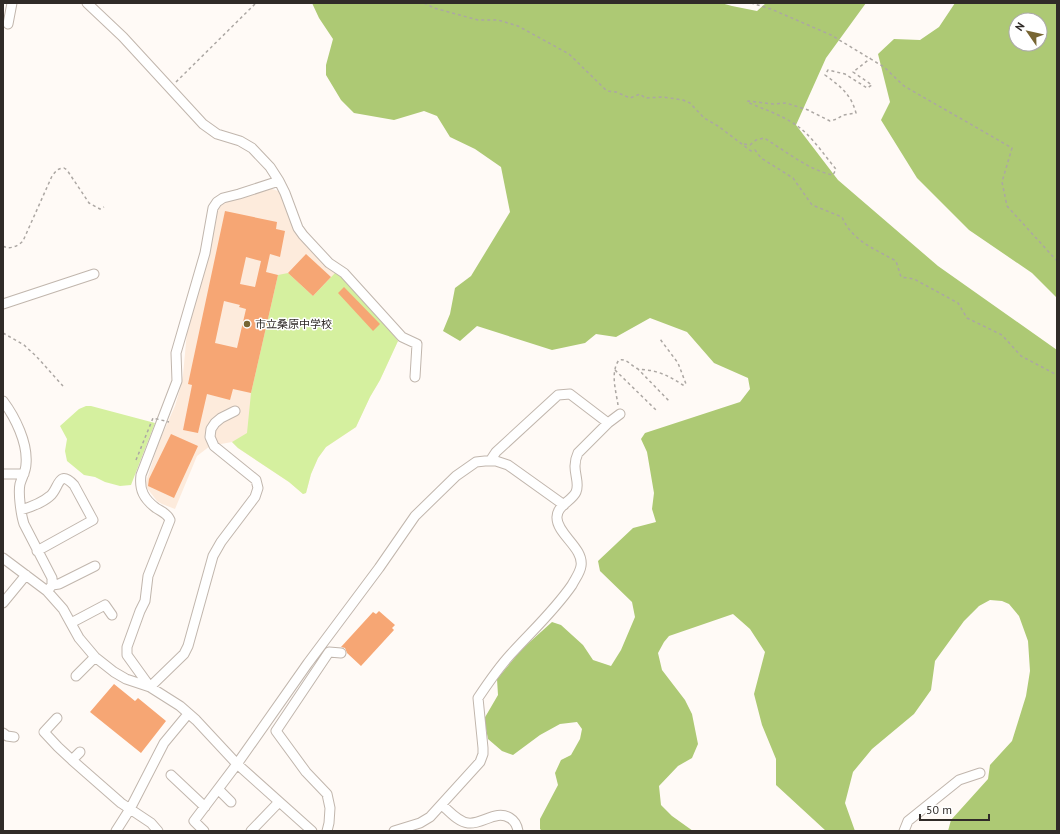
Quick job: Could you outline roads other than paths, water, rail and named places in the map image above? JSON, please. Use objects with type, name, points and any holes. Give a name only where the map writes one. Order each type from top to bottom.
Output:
[{"type":"street","points":[[8,24],[12,3]]},
{"type":"street","points":[[86,3],[123,37],[189,110],[210,129],[217,134],[240,141],[252,148],[270,167],[288,199],[298,228],[303,235],[329,263],[344,273],[402,337],[417,344],[415,377]]},
{"type":"street","points":[[150,687],[127,655],[126,647],[145,601],[148,576],[170,520],[168,515],[146,499],[140,486],[141,475],[177,380],[176,353],[205,254],[213,208],[217,202],[223,198],[279,181]]},
{"type":"street","points":[[3,304],[94,274]]},
{"type":"street","points":[[490,461],[496,452],[558,395],[570,394],[608,423]]},
{"type":"street","points":[[3,401],[15,420],[24,447],[26,462],[19,490],[24,524],[52,578],[50,588]]},
{"type":"street","points":[[150,687],[184,654],[188,646],[213,556],[221,542],[255,497],[258,488],[256,480],[214,446],[210,437],[211,429],[215,423],[221,418],[235,411]]},
{"type":"street","points":[[394,831],[420,823],[430,817],[480,762],[483,754],[478,698],[510,655],[544,619],[566,593],[579,574],[582,565],[580,558],[573,545],[563,532],[558,523],[557,517],[559,511],[576,492],[578,486],[574,466],[578,453],[608,423],[620,414]]},
{"type":"street","points":[[204,831],[194,821],[219,790],[308,663],[379,568],[415,516],[456,476],[476,462],[496,461],[508,465],[564,505]]},
{"type":"street","points":[[3,474],[24,474]]},
{"type":"street","points":[[21,510],[31,507],[51,496],[57,484],[61,479],[65,478],[70,480],[74,485],[93,520],[37,551]]},
{"type":"street","points":[[3,558],[26,575],[50,588],[79,638],[95,657],[114,672],[126,679],[150,687],[173,701],[196,720],[237,764],[312,831]]},
{"type":"street","points":[[50,588],[95,566]]},
{"type":"street","points":[[3,603],[26,575]]},
{"type":"street","points":[[71,623],[105,605],[112,615]]},
{"type":"street","points":[[327,831],[330,808],[327,794],[306,772],[276,731],[329,652],[341,653]]},
{"type":"street","points":[[76,676],[95,657]]},
{"type":"street","points":[[116,831],[130,809],[164,743],[188,714]]},
{"type":"street","points":[[57,718],[44,732],[72,760],[109,786],[130,809],[151,823],[158,831]]},
{"type":"street","points":[[3,733],[7,736],[14,737]]},
{"type":"street","points":[[72,760],[80,752]]},
{"type":"street","points":[[904,831],[908,821],[959,780],[980,773]]},
{"type":"street","points":[[171,774],[205,807]]},
{"type":"street","points":[[219,790],[231,802]]},
{"type":"street","points":[[251,831],[279,802]]},
{"type":"street","points":[[442,805],[460,820],[467,823],[477,822],[494,816],[508,816],[514,820],[518,831]]},
{"type":"place","name":"市立桑原中学校","points":[[247,324]]}]
